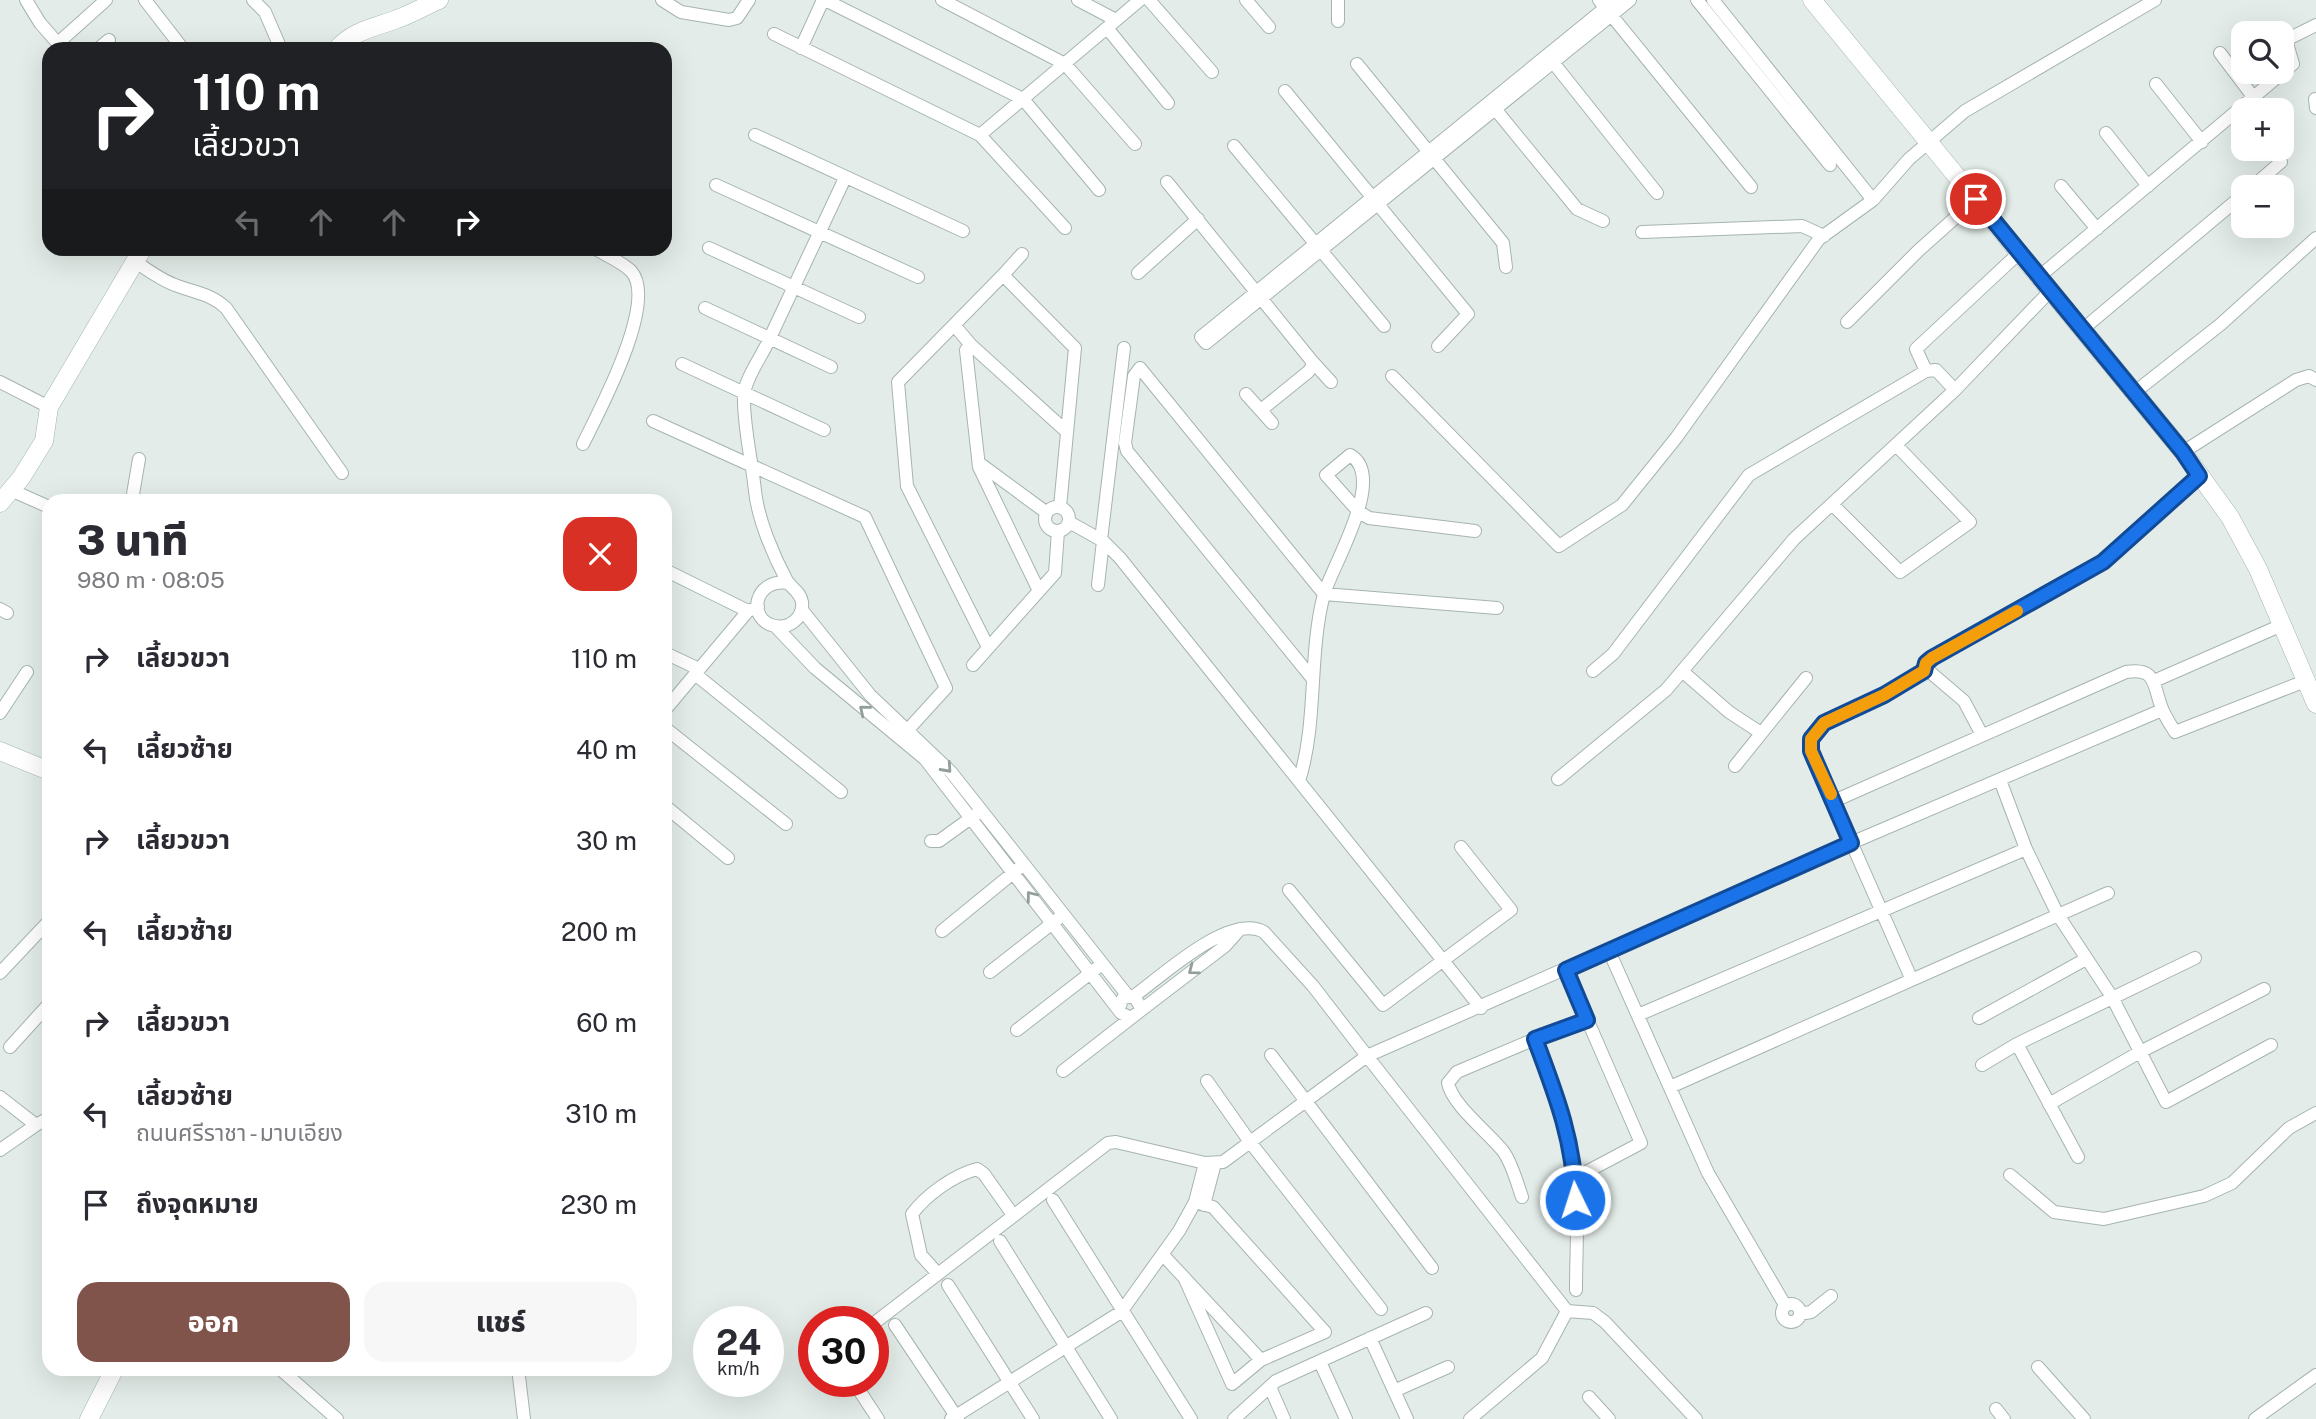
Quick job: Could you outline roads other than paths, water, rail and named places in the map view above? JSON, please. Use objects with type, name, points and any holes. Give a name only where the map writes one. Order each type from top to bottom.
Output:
[{"type":"main road","points":[[345,42],[367,27],[397,19],[439,0]]},
{"type":"main road","points":[[1812,0],[2135,392],[2230,517],[2258,569],[2316,704]]},
{"type":"main road","points":[[6,497],[44,441],[48,407],[139,256]]},
{"type":"main road","points":[[0,751],[42,768]]},
{"type":"main road","points":[[89,1419],[111,1376]]},
{"type":"street","points":[[26,0],[57,42]]},
{"type":"street","points":[[64,42],[106,0]]},
{"type":"street","points":[[145,0],[178,42]]},
{"type":"street","points":[[253,0],[265,12],[278,42]]},
{"type":"street","points":[[662,0],[681,12],[729,20],[737,18],[750,0]]},
{"type":"street","points":[[801,48],[824,0],[1023,99],[1099,190]]},
{"type":"street","points":[[1078,0],[1112,24],[1168,103]]},
{"type":"street","points":[[980,135],[1140,0]]},
{"type":"street","points":[[1149,0],[1212,72]]},
{"type":"street","points":[[1246,0],[1269,27]]},
{"type":"street","points":[[1338,0],[1338,20]]},
{"type":"street","points":[[1260,295],[1550,59],[1608,6],[1630,0]]},
{"type":"street","points":[[1697,0],[1829,165]]},
{"type":"street","points":[[1713,0],[1873,200]]},
{"type":"street","points":[[1392,376],[1559,546],[1622,505],[1676,438],[1824,236],[1873,200],[1929,141],[1965,111],[2155,0]]},
{"type":"street","points":[[946,1],[1065,64],[1135,144]]},
{"type":"street","points":[[1608,6],[1751,187]]},
{"type":"street","points":[[2220,53],[2254,98],[2293,64],[2286,40],[2316,25]]},
{"type":"street","points":[[774,34],[980,135],[1065,228]]},
{"type":"street","points":[[1550,59],[1657,193]]},
{"type":"street","points":[[1357,64],[1503,243],[1506,267]]},
{"type":"street","points":[[2156,84],[2202,142]]},
{"type":"street","points":[[1284,91],[1468,314],[1438,346]]},
{"type":"street","points":[[1492,106],[1577,209],[1603,222]]},
{"type":"street","points":[[1558,779],[1665,690],[1794,539],[1955,390],[2096,229],[2231,117]]},
{"type":"street","points":[[2106,133],[2148,186]]},
{"type":"street","points":[[755,135],[963,231]]},
{"type":"street","points":[[1234,146],[1317,249],[1384,326]]},
{"type":"street","points":[[2266,175],[2281,162]]},
{"type":"street","points":[[776,627],[788,626],[797,620],[802,610],[802,599],[788,583],[757,506],[744,393],[845,178]]},
{"type":"street","points":[[1167,182],[1331,382]]},
{"type":"street","points":[[716,185],[918,277]]},
{"type":"street","points":[[2061,186],[2096,229]]},
{"type":"street","points":[[1847,322],[1918,251],[1976,199]]},
{"type":"street","points":[[2083,329],[2231,205]]},
{"type":"street","points":[[1138,274],[1198,219]]},
{"type":"street","points":[[1642,232],[1802,226],[1824,236]]},
{"type":"street","points":[[2135,392],[2221,324],[2316,238]]},
{"type":"street","points":[[709,248],[859,317]]},
{"type":"street","points":[[1926,371],[1916,349],[2020,252]]},
{"type":"street","points":[[988,647],[907,486],[898,382],[1022,254]]},
{"type":"street","points":[[141,256],[156,277],[214,296],[226,308],[342,473]]},
{"type":"street","points":[[583,444],[628,348],[637,307],[636,279],[632,271],[607,256]]},
{"type":"street","points":[[1003,275],[1075,348],[1060,507]]},
{"type":"street","points":[[705,308],[831,367]]},
{"type":"street","points":[[954,326],[971,345],[1067,432]]},
{"type":"street","points":[[971,345],[966,350],[978,462],[1039,591]]},
{"type":"street","points":[[1098,585],[1124,348]]},
{"type":"street","points":[[1261,410],[1308,372],[1312,366],[1311,360]]},
{"type":"street","points":[[682,364],[824,430]]},
{"type":"street","points":[[1312,678],[1127,451],[1125,443],[1134,376],[1140,368],[1324,594],[1497,608]]},
{"type":"street","points":[[1593,671],[1613,654],[1749,475],[1926,371],[1936,370],[1955,390]]},
{"type":"street","points":[[2183,452],[2296,380],[2309,376],[2316,380]]},
{"type":"street","points":[[0,382],[48,407]]},
{"type":"street","points":[[1246,394],[1272,423]]},
{"type":"street","points":[[653,421],[865,517],[946,688],[899,739]]},
{"type":"street","points":[[1832,504],[1900,572],[1970,522],[1896,445]]},
{"type":"street","points":[[133,494],[139,459]]},
{"type":"street","points":[[978,462],[1047,513]]},
{"type":"street","points":[[1924,671],[1926,663],[1932,658],[2103,562],[2199,476]]},
{"type":"street","points":[[6,497],[42,505]]},
{"type":"street","points":[[1047,513],[1060,507]]},
{"type":"street","points":[[1060,507],[1068,512],[1069,522]]},
{"type":"street","points":[[1299,781],[1307,755],[1312,678],[1324,594],[1358,511],[1369,518],[1475,531]]},
{"type":"street","points":[[1047,513],[1046,523],[1058,531]]},
{"type":"street","points":[[973,665],[1055,573],[1058,531],[1069,522]]},
{"type":"street","points":[[1069,522],[1102,541],[1299,781],[1480,1008]]},
{"type":"street","points":[[672,573],[753,609],[766,623],[776,627],[815,668],[925,759],[970,818],[1018,869]]},
{"type":"street","points":[[672,701],[753,609],[767,585],[788,583]]},
{"type":"street","points":[[802,610],[870,695],[909,729],[951,772],[982,811],[1018,869],[1097,969],[1125,1017],[1135,1014]]},
{"type":"street","points":[[2154,681],[2282,625]]},
{"type":"street","points":[[672,657],[697,671],[841,792]]},
{"type":"street","points":[[1834,801],[2126,672],[2139,669],[2148,673],[2154,681],[2162,710],[2175,732],[2305,681]]},
{"type":"street","points":[[1682,671],[1729,712],[1761,733]]},
{"type":"street","points":[[1911,978],[1811,751],[1813,735],[1824,723],[1884,695],[1924,671],[1930,672],[1964,701],[1982,735]]},
{"type":"street","points":[[0,713],[27,672]]},
{"type":"street","points":[[1735,766],[1806,678]]},
{"type":"street","points":[[889,1312],[1108,1143],[1116,1142],[1210,1163],[1250,1142],[1367,1056],[1851,843],[2162,710]]},
{"type":"street","points":[[672,734],[786,824]]},
{"type":"street","points":[[2000,780],[2026,849],[2058,915],[2112,997],[2166,1102],[2272,1045]]},
{"type":"street","points":[[931,841],[939,841],[982,811]]},
{"type":"street","points":[[672,812],[728,858]]},
{"type":"street","points":[[1289,890],[1383,1005],[1511,910],[1461,847]]},
{"type":"street","points":[[1638,1015],[1882,908],[2026,849]]},
{"type":"street","points":[[942,931],[1018,869]]},
{"type":"street","points":[[1670,1087],[1911,978],[2108,894]]},
{"type":"street","points":[[990,972],[1057,920]]},
{"type":"street","points":[[1119,1008],[1123,998],[1131,996],[1217,936],[1242,926],[1254,926],[1264,932],[1313,986],[1567,1311],[1593,1313],[1605,1322],[1696,1419]]},
{"type":"street","points":[[1063,1071],[1225,946],[1242,926]]},
{"type":"street","points":[[0,973],[42,928]]},
{"type":"street","points":[[1609,951],[1708,1173],[1786,1305],[1782,1313],[1786,1320],[1794,1321],[1800,1314],[1811,1312],[1831,1296]]},
{"type":"street","points":[[1982,1065],[2017,1044],[2195,958]]},
{"type":"street","points":[[1979,1018],[2086,959]]},
{"type":"street","points":[[1097,969],[1138,1000],[1135,1014]]},
{"type":"street","points":[[1017,1030],[1097,969]]},
{"type":"street","points":[[1566,970],[1641,1143],[1575,1178]]},
{"type":"street","points":[[2049,1104],[2140,1052],[2264,989]]},
{"type":"street","points":[[10,1047],[42,1012]]},
{"type":"street","points":[[1522,1197],[1505,1153],[1461,1105],[1448,1083],[1457,1072],[1587,1020]]},
{"type":"street","points":[[1535,1039],[1556,1094],[1575,1178],[1576,1290]]},
{"type":"street","points":[[2017,1044],[2078,1157]]},
{"type":"street","points":[[1271,1055],[1432,1268]]},
{"type":"street","points":[[1207,1081],[1250,1142],[1381,1309]]},
{"type":"street","points":[[0,1097],[36,1125]]},
{"type":"street","points":[[2010,1175],[2054,1212],[2104,1219],[2204,1196],[2232,1184],[2289,1128],[2316,1113]]},
{"type":"street","points":[[0,1150],[42,1122]]},
{"type":"street","points":[[895,1325],[955,1418],[1121,1312],[1199,1204],[1210,1163]]},
{"type":"street","points":[[938,1274],[921,1255],[912,1214],[931,1195],[957,1177],[977,1169],[984,1174],[1013,1215]]},
{"type":"street","points":[[1053,1200],[1121,1312],[1191,1419]]},
{"type":"street","points":[[1184,1277],[1232,1384],[1261,1360],[1325,1332],[1213,1207],[1199,1204]]},
{"type":"street","points":[[1000,1241],[1111,1419]]},
{"type":"street","points":[[1163,1255],[1261,1360]]},
{"type":"street","points":[[948,1285],[1033,1419]]},
{"type":"street","points":[[1470,1419],[1542,1359],[1567,1311]]},
{"type":"street","points":[[1234,1419],[1270,1387],[1426,1313]]},
{"type":"street","points":[[1370,1338],[1406,1419]]},
{"type":"street","points":[[1320,1362],[1346,1419]]},
{"type":"street","points":[[1394,1391],[1448,1367]]},
{"type":"street","points":[[2038,1367],[2077,1416]]},
{"type":"street","points":[[2255,1419],[2316,1375]]},
{"type":"street","points":[[288,1376],[337,1419]]},
{"type":"street","points":[[519,1376],[524,1419]]},
{"type":"street","points":[[1270,1387],[1284,1419]]},
{"type":"street","points":[[864,1397],[878,1419]]},
{"type":"street","points":[[1589,1397],[1609,1419]]}]
